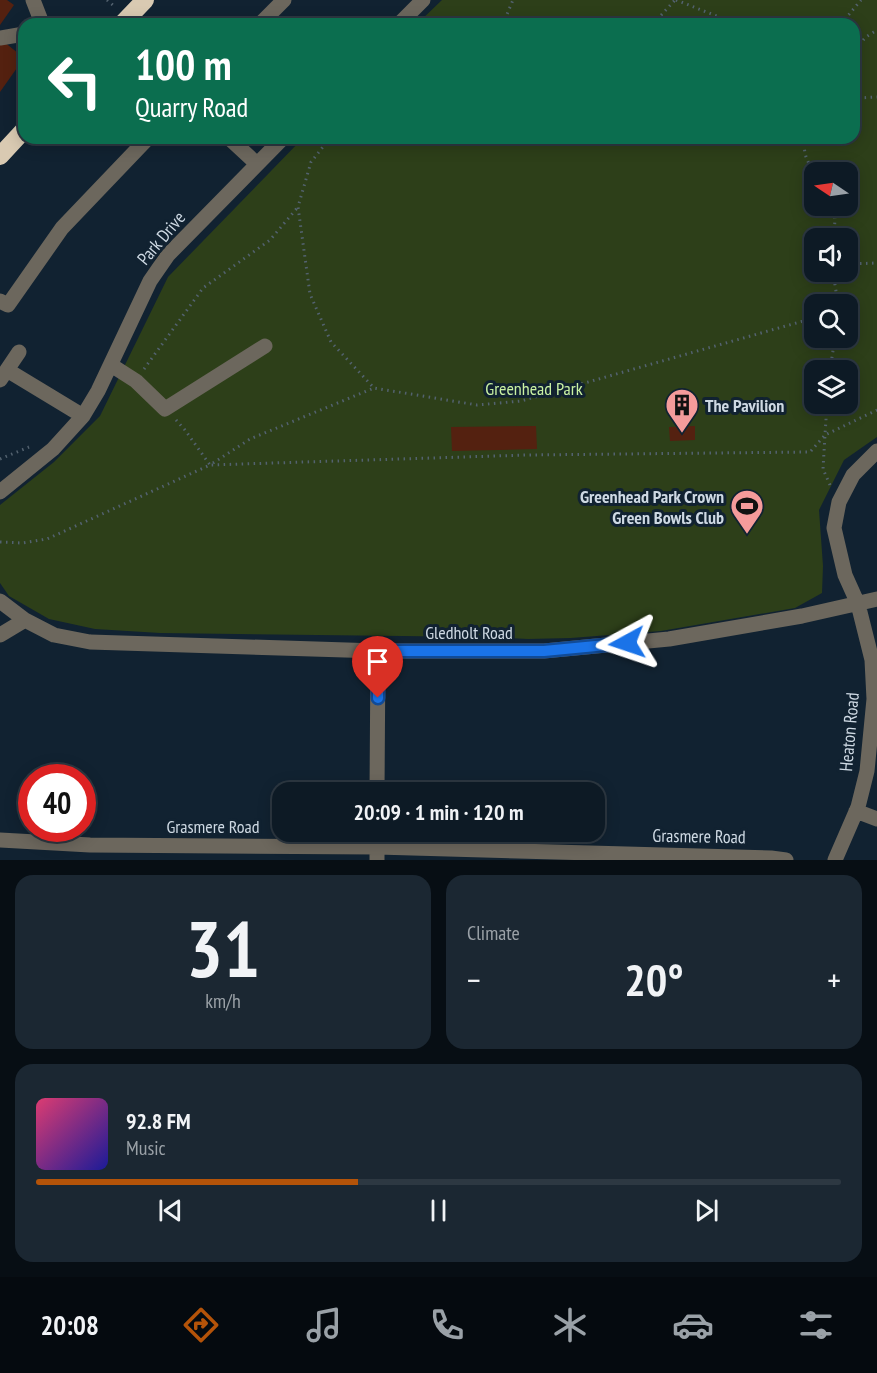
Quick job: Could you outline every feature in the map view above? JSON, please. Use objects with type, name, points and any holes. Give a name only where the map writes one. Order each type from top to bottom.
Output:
[{"type":"highway","points":[[128,18],[145,0]]},
{"type":"highway","points":[[0,156],[18,136]]},
{"type":"street","points":[[33,0],[40,18]]},
{"type":"street","points":[[266,18],[284,0]]},
{"type":"street","points":[[405,18],[423,0]]},
{"type":"street","points":[[0,38],[18,35]]},
{"type":"street","points":[[0,301],[8,305],[62,228],[142,144]]},
{"type":"street","points":[[236,144],[257,164]]},
{"type":"street","name":"Park Drive","points":[[0,492],[53,449],[83,417],[98,392],[150,281],[168,255],[277,144]]},
{"type":"street","points":[[111,365],[136,381],[165,409],[265,346]]},
{"type":"street","points":[[19,352],[3,375],[83,417]]},
{"type":"street","name":"Heaton Road","points":[[835,860],[872,772],[874,699],[872,660],[858,604],[845,575],[834,528],[839,502],[853,475],[877,451]]},
{"type":"street","name":"Gledholt Road","points":[[0,601],[25,620],[54,635],[90,642],[378,651],[544,651],[669,639],[802,616],[877,599]]},
{"type":"street","points":[[0,635],[25,620]]},
{"type":"street","points":[[377,782],[378,651]]},
{"type":"street","points":[[856,811],[877,819]]},
{"type":"street","name":"Grasmere Road","points":[[0,840],[90,845],[377,853],[786,860]]},
{"type":"street","points":[[86,860],[90,845]]},
{"type":"path","points":[[505,18],[513,0]]},
{"type":"path","points":[[657,18],[676,0],[722,18]]},
{"type":"path","points":[[846,18],[861,0]]},
{"type":"path","points":[[860,48],[864,39],[877,30]]},
{"type":"path","points":[[860,98],[877,97]]},
{"type":"path","points":[[325,144],[311,162],[298,207],[310,294],[331,342],[374,388]]},
{"type":"path","points":[[803,144],[808,162]]},
{"type":"path","points":[[136,381],[203,288],[270,240],[298,207]]},
{"type":"path","points":[[858,264],[877,263]]},
{"type":"path","points":[[0,542],[22,543],[47,539],[210,465],[250,439],[374,388],[477,405],[521,401],[804,321]]},
{"type":"path","points":[[165,409],[185,430],[210,465]]},
{"type":"path","points":[[210,465],[527,455],[810,452],[825,435],[877,410]]},
{"type":"path","points":[[826,414],[823,469],[839,502]]},
{"type":"green space","name":"Greenhead Park","points":[[442,0],[877,0],[877,437],[844,460],[819,510],[823,566],[822,593],[795,608],[661,631],[528,639],[160,633],[95,629],[49,619],[9,596],[0,583],[0,505],[54,462],[100,416],[168,277],[297,144],[860,144],[860,18],[423,18]]},
{"type":"building","points":[[0,0],[7,0],[14,5],[0,25]]},
{"type":"building","points":[[3,41],[18,53],[18,66],[0,92],[0,45]]},
{"type":"building","points":[[536,426],[537,449],[452,451],[451,427]]},
{"type":"building","name":"The Pavilion","points":[[695,426],[695,440],[670,441],[669,427]]},
{"type":"place","name":"The Pavilion","points":[[682,434]]},
{"type":"place","name":"Greenhead Park Crown Green Bowls Club","points":[[747,535]]},
{"type":"route","points":[[378,698],[378,651],[544,651],[627,643]]}]
